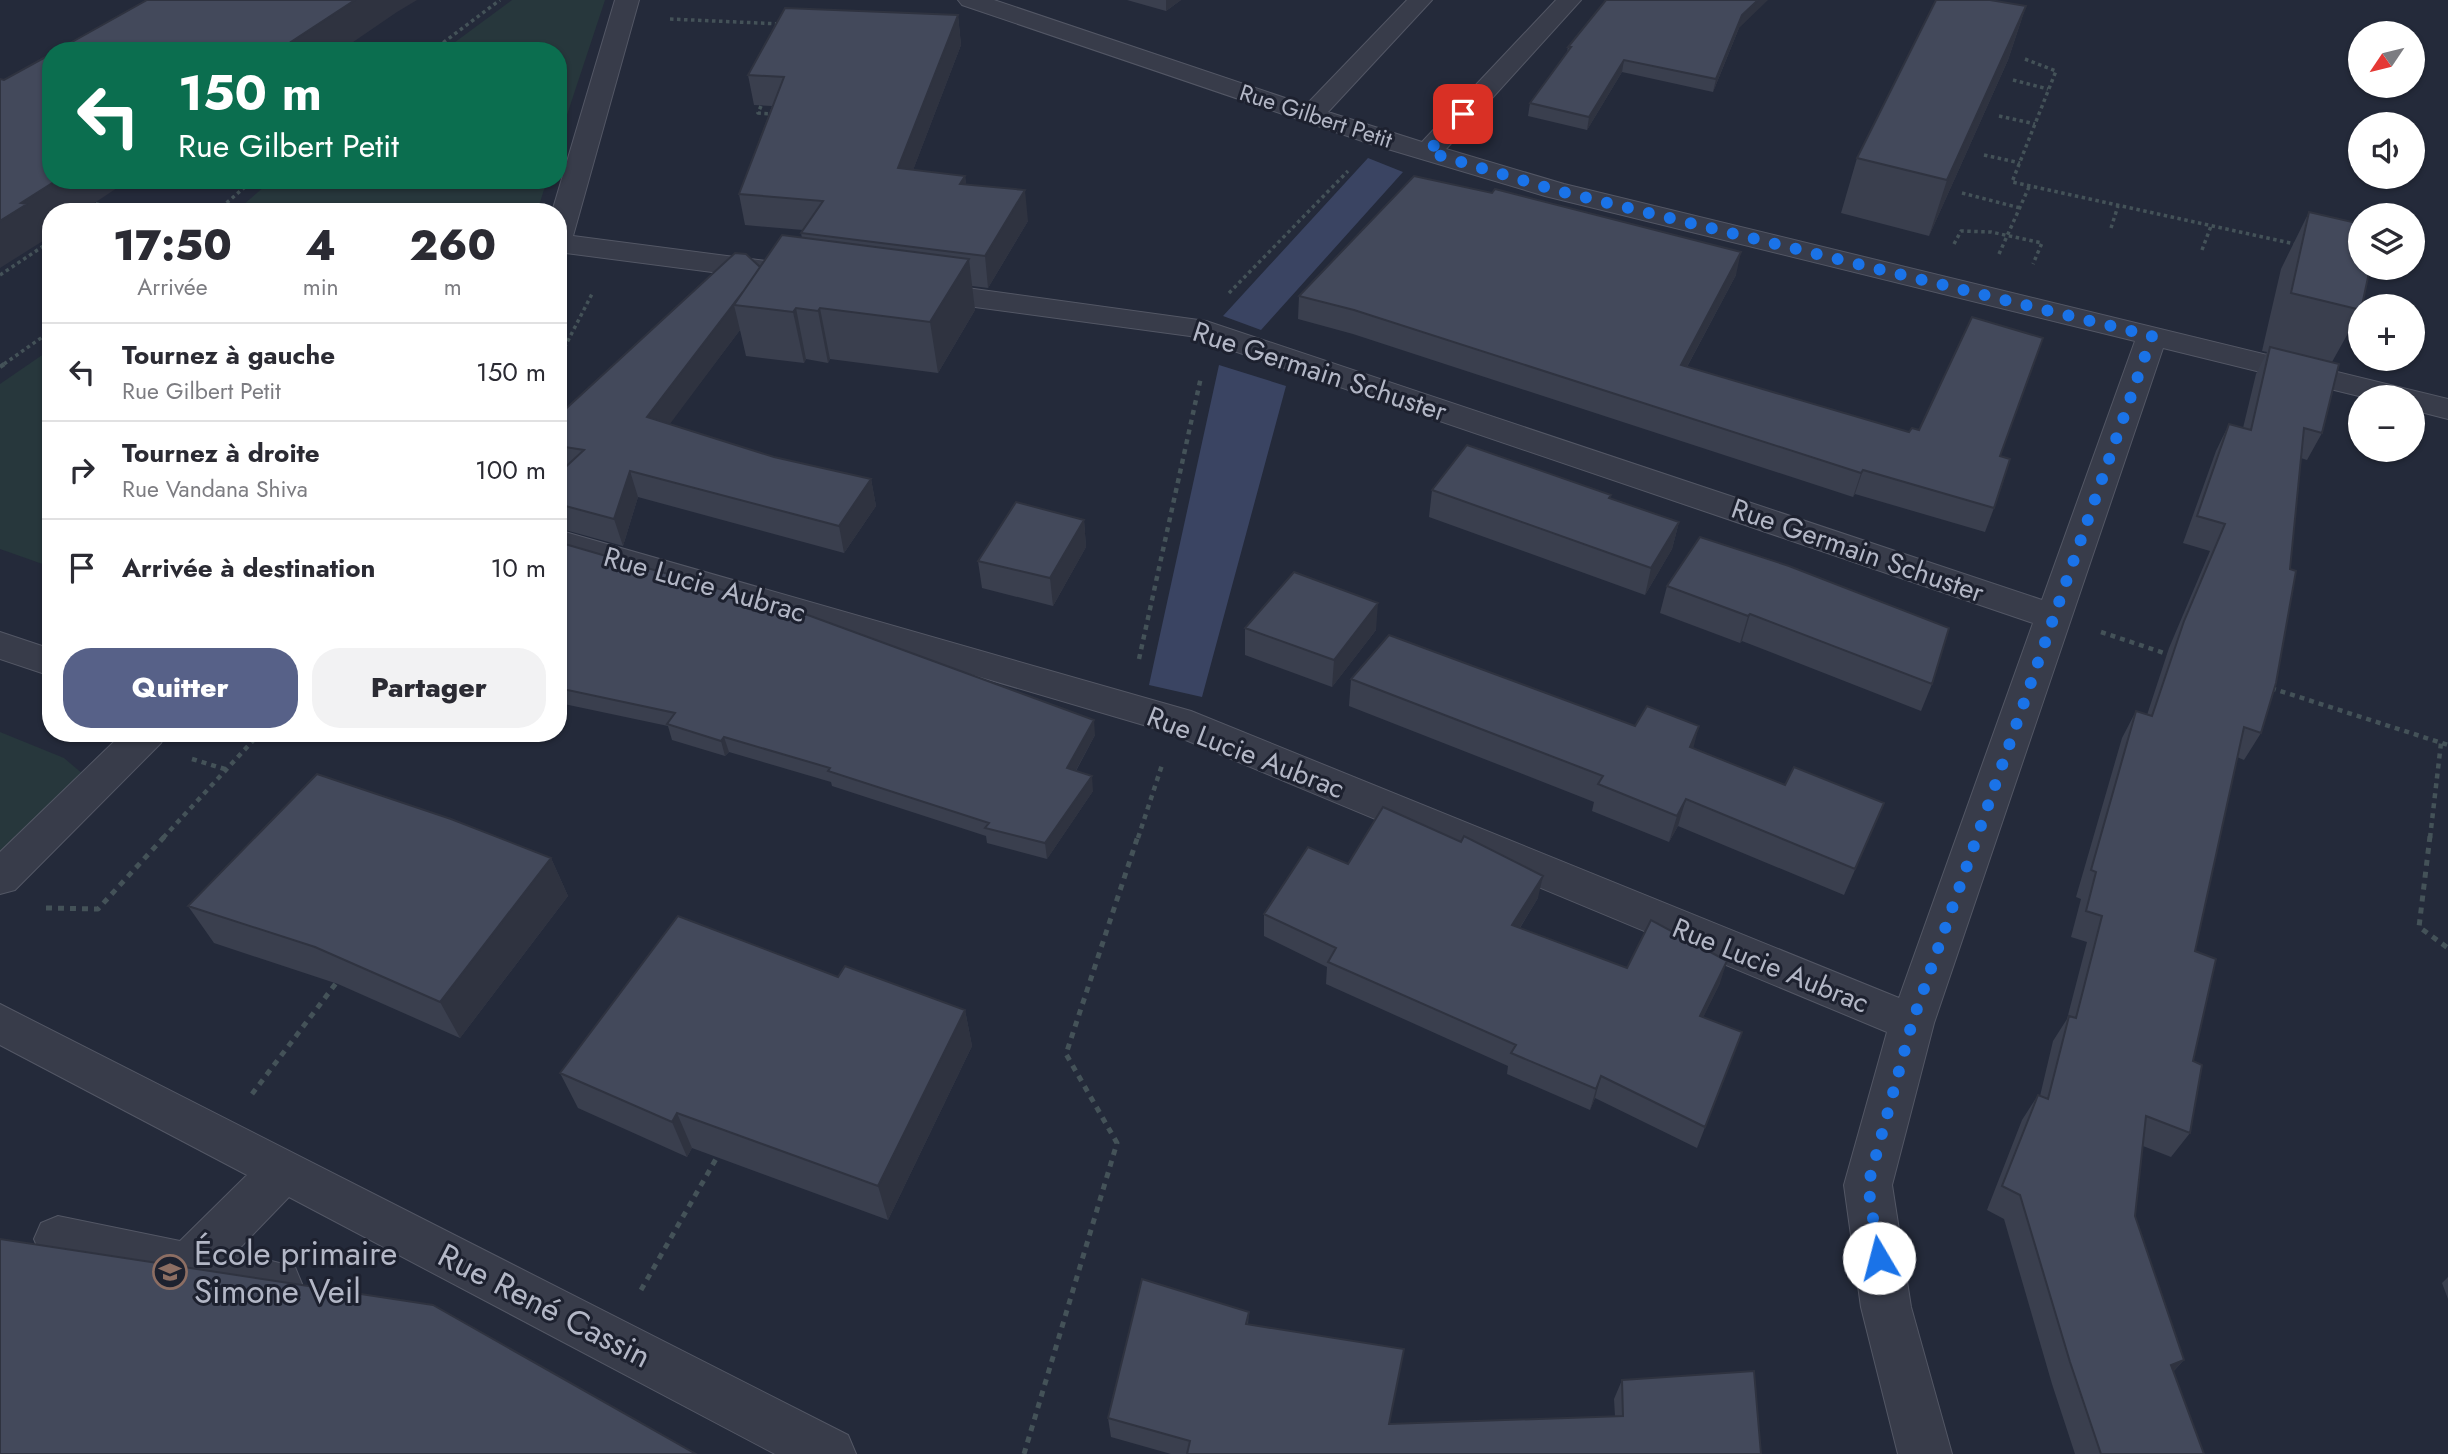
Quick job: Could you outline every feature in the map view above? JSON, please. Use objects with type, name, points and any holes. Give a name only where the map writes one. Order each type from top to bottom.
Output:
[{"type":"street","points":[[567,210],[627,0]]},
{"type":"street","name":"Rue Gilbert Petit","points":[[970,0],[1046,14],[1311,115],[1555,190],[2352,385]]},
{"type":"street","points":[[1311,115],[1420,0]]},
{"type":"street","points":[[1428,152],[1569,0]]},
{"type":"street","points":[[567,242],[798,274]]},
{"type":"street","name":"Rue Germain Schuster","points":[[894,287],[1195,327],[2054,617]]},
{"type":"street","points":[[1925,1454],[1886,1307],[1868,1185],[1912,1023],[2152,336]]},
{"type":"street","points":[[2425,403],[2448,409]]},
{"type":"street","name":"Rue Lucie Aubrac","points":[[567,544],[1177,721],[1912,1023]]},
{"type":"street","points":[[0,645],[42,660]]},
{"type":"street","points":[[0,878],[138,742]]},
{"type":"street","name":"Rue René Cassin","points":[[0,1023],[829,1454]]},
{"type":"street","points":[[190,1265],[284,1170]]},
{"type":"street","points":[[58,1239],[293,1288]]},
{"type":"path","points":[[444,42],[500,0]]},
{"type":"path","points":[[670,19],[781,23]]},
{"type":"path","points":[[2025,59],[2056,71],[2012,182],[2307,247]]},
{"type":"path","points":[[2013,80],[2049,89]]},
{"type":"path","points":[[761,106],[758,113],[785,114]]},
{"type":"path","points":[[1999,116],[2035,124]]},
{"type":"path","points":[[1138,663],[1206,357],[1180,346],[1195,327],[1380,138]]},
{"type":"path","points":[[1984,155],[2020,163]]},
{"type":"path","points":[[1997,258],[2029,187]]},
{"type":"path","points":[[226,203],[243,189]]},
{"type":"path","points":[[1962,193],[2020,208]]},
{"type":"path","points":[[78,199],[95,203]]},
{"type":"path","points":[[2111,228],[2118,206]]},
{"type":"path","points":[[2202,250],[2211,226]]},
{"type":"path","points":[[0,275],[42,247]]},
{"type":"path","points":[[0,366],[42,337]]},
{"type":"path","points":[[2054,617],[2183,659]]},
{"type":"path","points":[[2260,684],[2448,745]]},
{"type":"path","points":[[1024,1454],[1117,1143],[1066,1054],[1177,721]]},
{"type":"path","points":[[42,908],[98,909],[252,742]]},
{"type":"path","points":[[2441,743],[2419,927],[2448,948]]},
{"type":"path","points":[[220,1136],[345,972]]},
{"type":"path","points":[[612,1340],[722,1150]]},
{"type":"shaded area","points":[[512,0],[605,0],[567,115],[567,42],[455,42]]},
{"type":"shaded area","points":[[262,189],[544,189],[540,203],[245,203]]},
{"type":"shaded area","points":[[42,355],[42,564],[0,549],[0,384]]},
{"type":"shaded area","points":[[0,732],[64,758],[84,775],[0,871]]},
{"type":"water","points":[[1368,158],[1403,172],[1261,330],[1223,316]]},
{"type":"water","points":[[1219,365],[1286,386],[1202,697],[1149,685]]},
{"type":"building","points":[[147,0],[355,0],[291,42],[72,42]]},
{"type":"building","points":[[1606,0],[1758,0],[1742,15],[1716,79],[1624,60],[1589,117],[1530,103],[1571,47],[1568,47]]},
{"type":"building","points":[[1936,0],[1990,0],[2026,6],[1947,180],[1857,158]]},
{"type":"building","points":[[785,8],[958,15],[898,168],[965,176],[960,184],[1025,190],[985,256],[801,233],[823,201],[739,194],[784,77],[748,75]]},
{"type":"building","points":[[42,59],[43,189],[21,203],[27,204],[0,221],[0,79],[4,80]]},
{"type":"building","points":[[1414,176],[1492,193],[1495,189],[1741,252],[1681,365],[1909,432],[1912,428],[1919,430],[1972,317],[2043,338],[2000,456],[2010,459],[1994,508],[1863,470],[1861,473],[1354,310],[1299,296]]},
{"type":"building","points":[[2309,212],[2348,221],[2348,280],[2367,280],[2364,294],[2348,294],[2348,307],[2291,293]]},
{"type":"building","points":[[782,235],[969,259],[930,322],[820,308],[818,311],[796,308],[793,312],[734,305]]},
{"type":"building","points":[[735,253],[746,254],[760,267],[647,417],[774,457],[871,479],[839,526],[630,471],[614,519],[567,506],[567,466],[584,450],[567,447],[567,408]]},
{"type":"building","points":[[2270,347],[2339,364],[2322,433],[2304,428],[2290,569],[2296,571],[2276,683],[2261,733],[2244,727],[2195,951],[2216,959],[2193,1061],[2202,1065],[2190,1133],[2146,1116],[2135,1216],[2184,1360],[2171,1365],[2204,1454],[2101,1454],[2070,1362],[2020,1195],[2002,1186],[2038,1095],[2048,1099],[2069,1016],[2076,1018],[2102,916],[2086,911],[2096,872],[2091,870],[2136,711],[2152,716],[2184,621],[2225,524],[2197,516],[2229,424],[2251,430]]},
{"type":"building","points":[[1467,445],[1611,495],[1609,498],[1679,522],[1651,568],[1432,490]]},
{"type":"building","points":[[1016,502],[1084,520],[1050,578],[978,561]]},
{"type":"building","points":[[1700,537],[1789,566],[1949,628],[1932,684],[1750,614],[1748,616],[1667,586]]},
{"type":"building","points":[[567,545],[805,614],[1094,720],[1067,768],[1092,776],[1045,843],[985,828],[989,823],[828,771],[830,768],[724,737],[721,741],[667,724],[675,713],[567,690]]},
{"type":"building","points":[[1294,572],[1378,603],[1334,660],[1245,628]]},
{"type":"building","points":[[1389,635],[1635,726],[1647,706],[1699,726],[1690,747],[1785,785],[1794,767],[1884,803],[1855,869],[1686,799],[1677,816],[1598,784],[1603,776],[1351,679]]},
{"type":"building","points":[[317,774],[451,819],[551,858],[440,1002],[315,947],[188,906]]},
{"type":"building","points":[[1383,807],[1461,842],[1464,836],[1543,876],[1512,925],[1627,968],[1651,920],[1727,961],[1700,1016],[1742,1032],[1705,1127],[1601,1076],[1596,1089],[1511,1053],[1516,1045],[1328,962],[1336,948],[1264,914],[1308,847],[1348,864]]},
{"type":"building","points":[[678,916],[838,977],[845,966],[965,1010],[878,1186],[677,1113],[672,1122],[560,1073]]},
{"type":"building","name":"École primaire Simone Veil","points":[[0,1239],[433,1305],[696,1454],[0,1454]]},
{"type":"building","points":[[1142,1279],[1249,1312],[1246,1324],[1404,1349],[1389,1424],[1623,1416],[1622,1380],[1754,1371],[1761,1454],[1187,1454],[1190,1441],[1108,1418]]},
{"type":"place","name":"École primaire Simone Veil","points":[[170,1272]]},
{"type":"route","points":[[1463,114],[1428,152],[1555,190],[2152,336],[1912,1023],[1868,1185],[1879,1258]]}]
